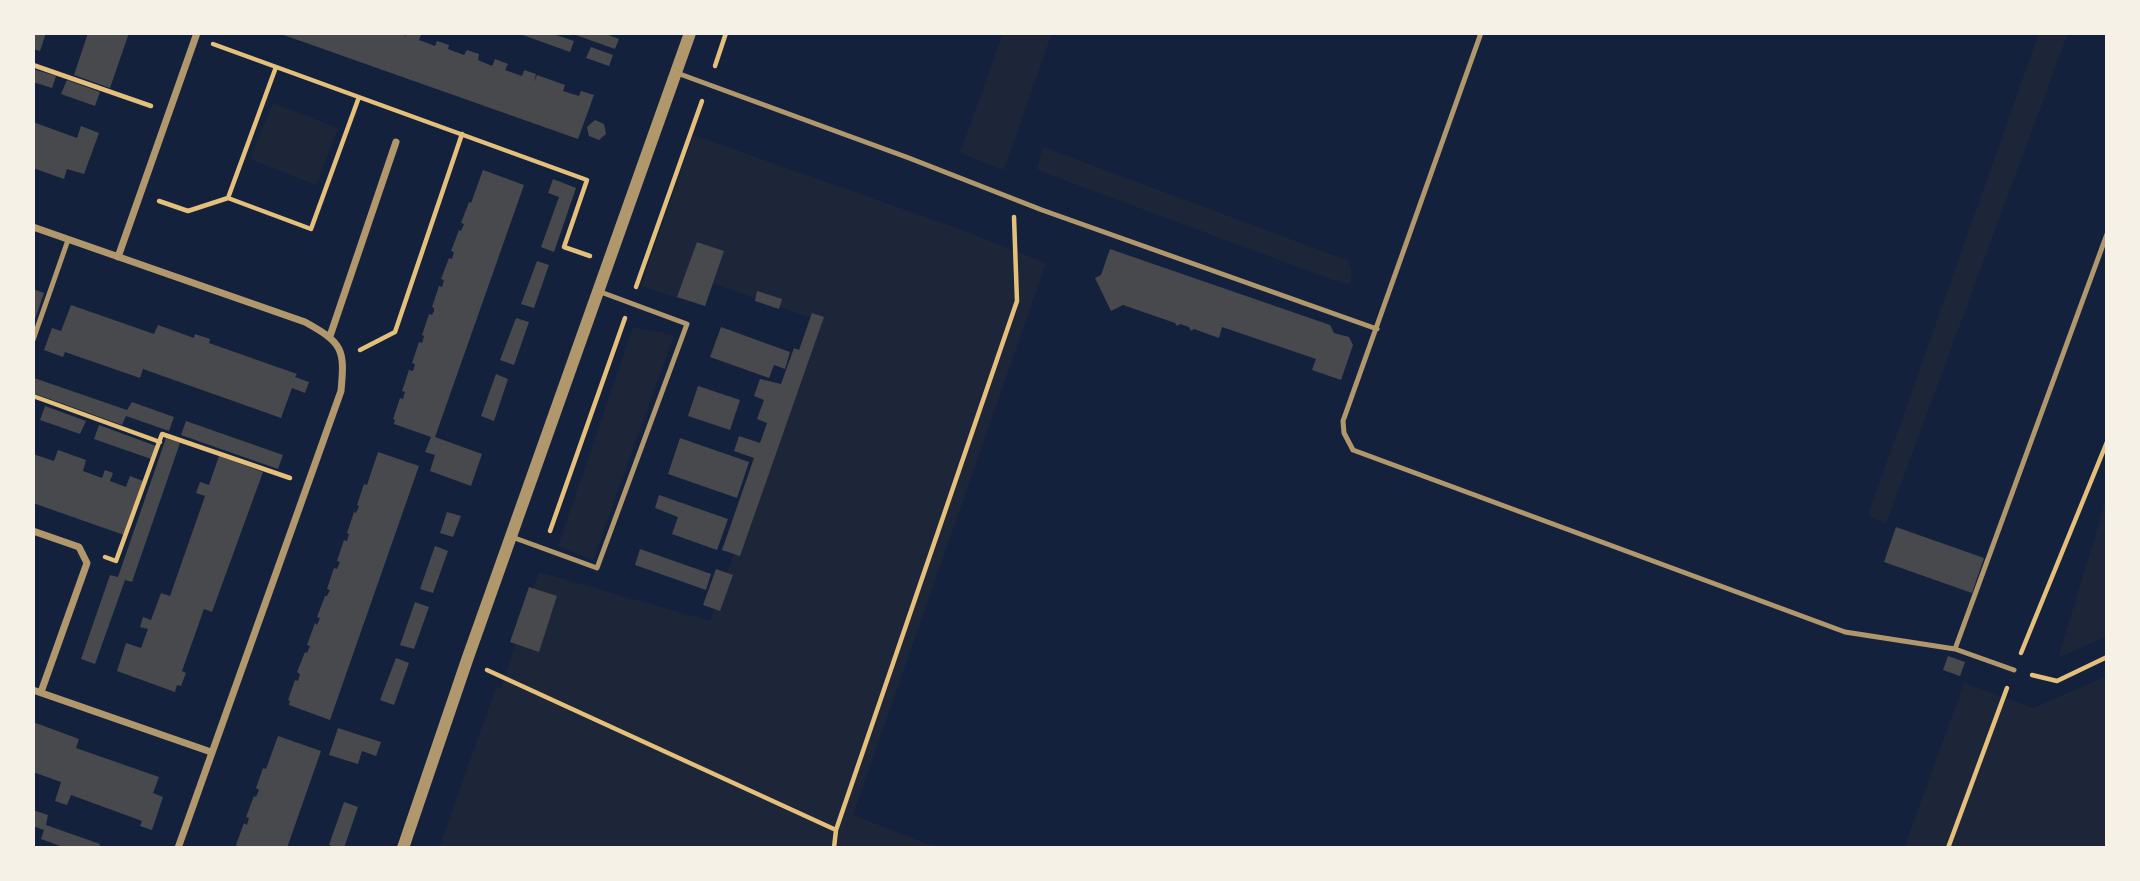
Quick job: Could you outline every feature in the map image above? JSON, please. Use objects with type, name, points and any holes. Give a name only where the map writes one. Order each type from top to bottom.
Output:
[{"type":"street","points":[[403,848],[690,33]]},
{"type":"street","points":[[118,257],[196,36]]},
{"type":"street","points":[[330,336],[397,142]]},
{"type":"street","points":[[33,227],[306,322],[330,336],[344,359],[341,391],[178,848]]},
{"type":"street","points":[[33,531],[79,547],[87,563],[37,691],[211,752]]},
{"type":"lane","points":[[1481,33],[1343,421],[1348,442],[1353,450],[1845,632],[1955,649],[2014,670]]},
{"type":"lane","points":[[676,73],[909,158],[1014,200],[1377,329]]},
{"type":"lane","points":[[1955,649],[2107,234]]},
{"type":"lane","points":[[33,340],[68,240]]},
{"type":"lane","points":[[511,537],[597,568],[687,324],[598,291]]},
{"type":"path","points":[[196,36],[586,180],[564,247],[608,263]]},
{"type":"path","points":[[33,65],[169,113]]},
{"type":"path","points":[[228,198],[276,67]]},
{"type":"path","points":[[141,195],[188,211],[228,198],[311,229],[359,97]]},
{"type":"path","points":[[344,359],[395,332],[461,134]]},
{"type":"path","points":[[834,848],[836,830],[1017,301],[1014,200]]},
{"type":"path","points":[[33,396],[159,442]]},
{"type":"path","points":[[79,547],[116,561],[162,434],[307,484]]},
{"type":"path","points":[[1948,848],[2014,670],[2107,442]]},
{"type":"path","points":[[2014,670],[2057,681],[2107,657]]},
{"type":"path","points":[[467,660],[836,830]]},
{"type":"shaded area","points":[[1003,33],[1052,33],[1004,170],[960,153]]},
{"type":"shaded area","points":[[2039,33],[2068,33],[1886,524],[1868,515]]},
{"type":"shaded area","points":[[273,103],[338,128],[316,185],[250,159]]},
{"type":"shaded area","points":[[693,135],[951,226],[1046,263],[853,815],[938,848],[439,848],[496,687],[501,688],[539,572],[710,621],[817,320],[689,275],[680,299],[641,286]]},
{"type":"shaded area","points":[[1043,147],[1349,261],[1352,272],[1350,283],[1344,284],[1037,170]]},
{"type":"shaded area","points":[[633,327],[674,335],[593,560],[558,546]]},
{"type":"shaded area","points":[[2107,497],[2107,636],[2058,658]]},
{"type":"shaded area","points":[[2107,676],[2107,848],[1904,848],[1964,683],[2033,708]]},
{"type":"building","points":[[33,33],[46,33],[40,51],[33,49]]},
{"type":"building","points":[[88,33],[129,33],[110,88],[74,75]]},
{"type":"building","points":[[278,33],[399,33],[406,36],[407,33],[416,33],[421,35],[419,40],[435,46],[437,41],[464,55],[467,50],[479,54],[478,60],[492,66],[495,59],[508,64],[505,70],[522,76],[524,70],[536,74],[534,82],[537,75],[565,85],[563,91],[579,96],[581,91],[594,95],[578,139]]},
{"type":"building","points":[[517,33],[550,33],[574,41],[570,52]]},
{"type":"building","points":[[603,33],[619,39],[615,49],[573,34]]},
{"type":"building","points":[[591,47],[613,55],[609,66],[586,58]]},
{"type":"building","points":[[33,69],[56,76],[52,88],[33,82]]},
{"type":"building","points":[[67,80],[100,92],[95,106],[61,94]]},
{"type":"building","points":[[595,120],[604,124],[606,134],[599,140],[589,136],[587,127]]},
{"type":"building","points":[[33,122],[77,138],[81,126],[99,133],[84,174],[67,169],[64,179],[33,168]]},
{"type":"building","points":[[483,170],[524,185],[435,437],[482,454],[471,486],[430,471],[435,455],[425,452],[431,437],[394,424],[393,419],[400,398],[403,399],[405,392],[402,391],[409,370],[413,371],[415,364],[412,363],[419,342],[422,343],[429,314],[432,315],[434,311],[432,307],[439,286],[442,287],[444,280],[441,279],[449,258],[452,259],[454,252],[451,251],[464,224],[461,223]]},
{"type":"building","points":[[553,179],[576,188],[554,252],[541,247],[559,197],[548,193]]},
{"type":"building","points":[[697,242],[724,251],[705,306],[677,297]]},
{"type":"building","points":[[1110,249],[1330,325],[1334,333],[1349,337],[1353,345],[1341,380],[1312,370],[1316,359],[1222,327],[1219,338],[1194,329],[1191,331],[1189,327],[1180,324],[1177,326],[1123,305],[1111,311],[1095,278],[1101,275]]},
{"type":"building","points":[[537,261],[549,265],[534,308],[521,304]]},
{"type":"building","points":[[33,289],[44,293],[34,322],[33,322]]},
{"type":"building","points":[[757,291],[782,299],[779,309],[755,301]]},
{"type":"building","points":[[71,305],[154,334],[158,325],[194,338],[195,334],[210,339],[209,343],[297,374],[295,377],[309,382],[305,393],[292,388],[281,418],[143,369],[140,378],[65,352],[63,357],[44,350],[52,328],[61,331]]},
{"type":"building","points":[[812,313],[824,317],[740,556],[722,550],[754,458],[734,451],[739,436],[760,443],[767,423],[757,419],[764,400],[754,396],[760,379],[781,384],[794,348],[799,350]]},
{"type":"building","points":[[516,318],[529,322],[514,365],[500,360]]},
{"type":"building","points":[[721,327],[790,352],[785,369],[774,365],[769,378],[710,357]]},
{"type":"building","points":[[496,374],[508,379],[494,421],[481,416]]},
{"type":"building","points":[[34,378],[127,410],[132,402],[174,417],[169,431],[126,416],[122,425],[33,393]]},
{"type":"building","points":[[698,386],[740,400],[730,430],[688,416]]},
{"type":"building","points":[[45,406],[86,421],[80,434],[40,420]]},
{"type":"building","points":[[186,421],[283,455],[278,469],[181,435]]},
{"type":"building","points":[[99,425],[156,446],[151,459],[94,439]]},
{"type":"building","points":[[166,438],[180,443],[132,582],[125,580],[95,664],[81,659],[110,575],[118,577]]},
{"type":"building","points":[[680,438],[749,462],[737,498],[668,474]]},
{"type":"building","points":[[58,450],[86,460],[83,471],[102,478],[105,470],[113,473],[110,481],[126,487],[130,476],[143,481],[124,535],[33,503],[33,454],[54,461]]},
{"type":"building","points":[[378,452],[419,466],[330,720],[289,705],[288,700],[295,680],[298,681],[300,674],[297,672],[310,646],[307,645],[315,623],[317,625],[320,618],[317,617],[330,590],[327,589],[334,568],[337,569],[340,562],[337,561],[344,540],[347,541],[354,512],[356,513],[359,506],[357,505],[364,484],[367,485]]},
{"type":"building","points":[[219,456],[263,472],[212,612],[204,609],[182,671],[186,673],[181,686],[177,685],[175,692],[117,671],[126,643],[141,648],[148,629],[140,627],[143,617],[151,620],[161,593],[170,596],[205,496],[196,493],[200,482],[209,485]]},
{"type":"building","points":[[659,495],[728,519],[717,550],[672,534],[678,517],[655,508]]},
{"type":"building","points":[[447,512],[461,516],[453,537],[440,533]]},
{"type":"building","points":[[1896,527],[1984,558],[1972,593],[1884,562]]},
{"type":"building","points":[[435,546],[448,551],[433,593],[420,589]]},
{"type":"building","points":[[640,549],[711,574],[706,590],[635,565]]},
{"type":"building","points":[[716,569],[733,575],[720,611],[703,605]]},
{"type":"building","points":[[529,587],[557,596],[539,652],[510,642]]},
{"type":"building","points":[[415,602],[429,607],[414,649],[400,645]]},
{"type":"building","points":[[1948,656],[1965,662],[1960,676],[1943,670]]},
{"type":"building","points":[[396,658],[409,663],[394,705],[380,700]]},
{"type":"building","points":[[33,722],[79,739],[76,748],[159,777],[153,793],[163,797],[152,830],[140,826],[142,821],[71,795],[67,805],[55,801],[61,782],[33,772]]},
{"type":"building","points":[[338,728],[381,742],[376,756],[362,751],[358,764],[329,755]]},
{"type":"building","points":[[278,736],[321,751],[287,848],[239,848],[236,845],[244,823],[247,825],[249,818],[246,817],[259,790],[256,788]]},
{"type":"building","points":[[344,802],[358,807],[344,848],[338,848],[329,845]]},
{"type":"building","points":[[33,810],[48,815],[46,825],[100,844],[99,848],[66,848],[41,839],[44,830],[33,826]]}]
